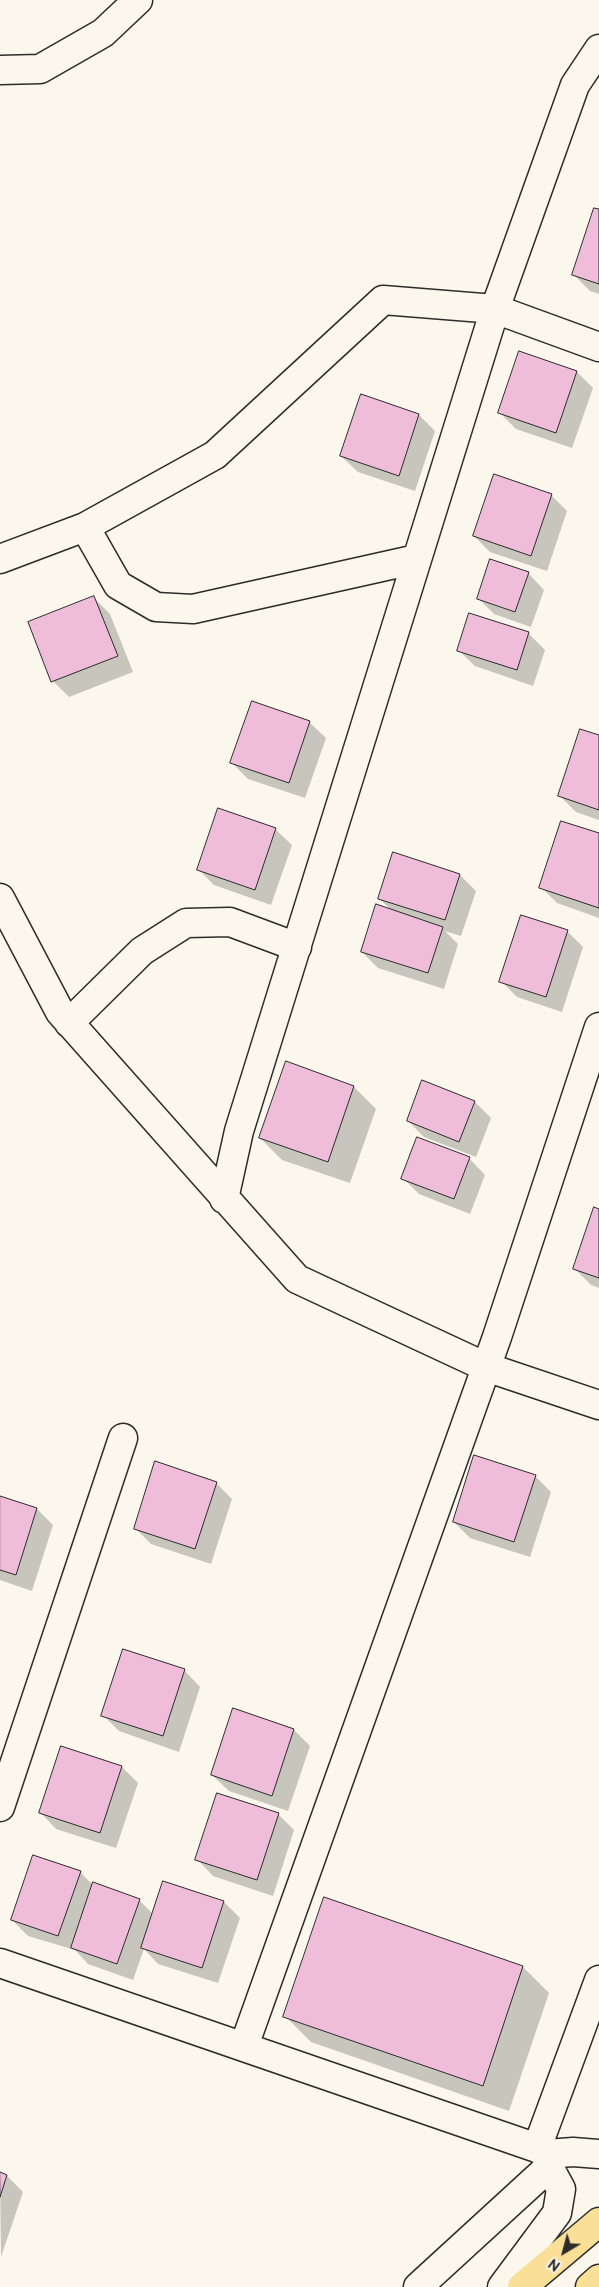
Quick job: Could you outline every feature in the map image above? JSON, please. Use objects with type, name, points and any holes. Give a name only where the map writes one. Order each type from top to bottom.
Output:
[{"type":"highway","points":[[522,2287],[599,2222]]},
{"type":"highway","points":[[590,2287],[599,2279]]},
{"type":"street","points":[[0,70],[40,69],[104,33],[138,0]]},
{"type":"street","points":[[224,1199],[239,1131],[495,309],[575,85],[599,49]]},
{"type":"street","points":[[0,559],[85,527],[215,455],[383,300],[495,309],[599,347]]},
{"type":"street","points":[[85,527],[118,585],[156,607],[193,609],[417,559]]},
{"type":"street","points":[[0,898],[60,1012],[297,1279],[486,1367],[599,1405]]},
{"type":"street","points":[[69,1022],[142,951],[186,923],[230,922],[297,947]]},
{"type":"street","points":[[244,2046],[486,1367],[599,1026]]},
{"type":"street","points":[[0,1807],[123,1438]]},
{"type":"street","points":[[0,1963],[244,2046],[544,2156],[573,2152],[599,2154]]},
{"type":"street","points":[[418,2287],[544,2156],[599,1980]]},
{"type":"street","points":[[502,2287],[557,2213],[561,2189],[544,2156]]},
{"type":"building","points":[[594,208],[599,209],[599,284],[572,275]]},
{"type":"building","points":[[519,351],[577,371],[556,433],[498,413]]},
{"type":"building","points":[[361,394],[419,414],[399,476],[340,456]]},
{"type":"building","points":[[494,474],[552,494],[531,556],[473,536]]},
{"type":"building","points":[[490,559],[529,572],[515,612],[477,599]]},
{"type":"building","points":[[94,596],[118,656],[51,682],[28,622]]},
{"type":"building","points":[[469,613],[529,632],[517,670],[457,651]]},
{"type":"building","points":[[252,701],[310,721],[289,783],[230,763]]},
{"type":"building","points":[[580,729],[599,735],[599,810],[558,796]]},
{"type":"building","points":[[218,808],[276,828],[255,890],[197,870]]},
{"type":"building","points":[[561,821],[599,833],[599,908],[539,888]]},
{"type":"building","points":[[393,852],[460,874],[445,920],[378,899]]},
{"type":"building","points":[[376,904],[443,927],[428,973],[361,952]]},
{"type":"building","points":[[521,915],[568,930],[546,997],[499,982]]},
{"type":"building","points":[[286,1061],[354,1086],[328,1162],[259,1138]]},
{"type":"building","points":[[422,1080],[475,1101],[459,1142],[407,1121]]},
{"type":"building","points":[[417,1137],[470,1157],[454,1199],[401,1179]]},
{"type":"building","points":[[594,1207],[599,1209],[599,1278],[573,1269]]},
{"type":"building","points":[[474,1455],[536,1475],[514,1542],[453,1522]]},
{"type":"building","points":[[155,1461],[217,1482],[195,1549],[134,1529]]},
{"type":"building","points":[[0,1496],[37,1508],[16,1575],[0,1570]]},
{"type":"building","points":[[123,1649],[185,1669],[163,1736],[101,1716]]},
{"type":"building","points":[[233,1708],[294,1729],[272,1796],[211,1775]]},
{"type":"building","points":[[61,1746],[122,1766],[100,1833],[39,1813]]},
{"type":"building","points":[[217,1793],[279,1813],[257,1880],[195,1860]]},
{"type":"building","points":[[33,1855],[81,1871],[58,1936],[11,1920]]},
{"type":"building","points":[[163,1881],[224,1901],[202,1968],[141,1948]]},
{"type":"building","points":[[93,1882],[140,1899],[117,1964],[71,1948]]},
{"type":"building","points":[[324,1897],[523,1966],[483,2086],[283,2017]]},
{"type":"building","points":[[0,2172],[7,2175],[0,2197]]}]
